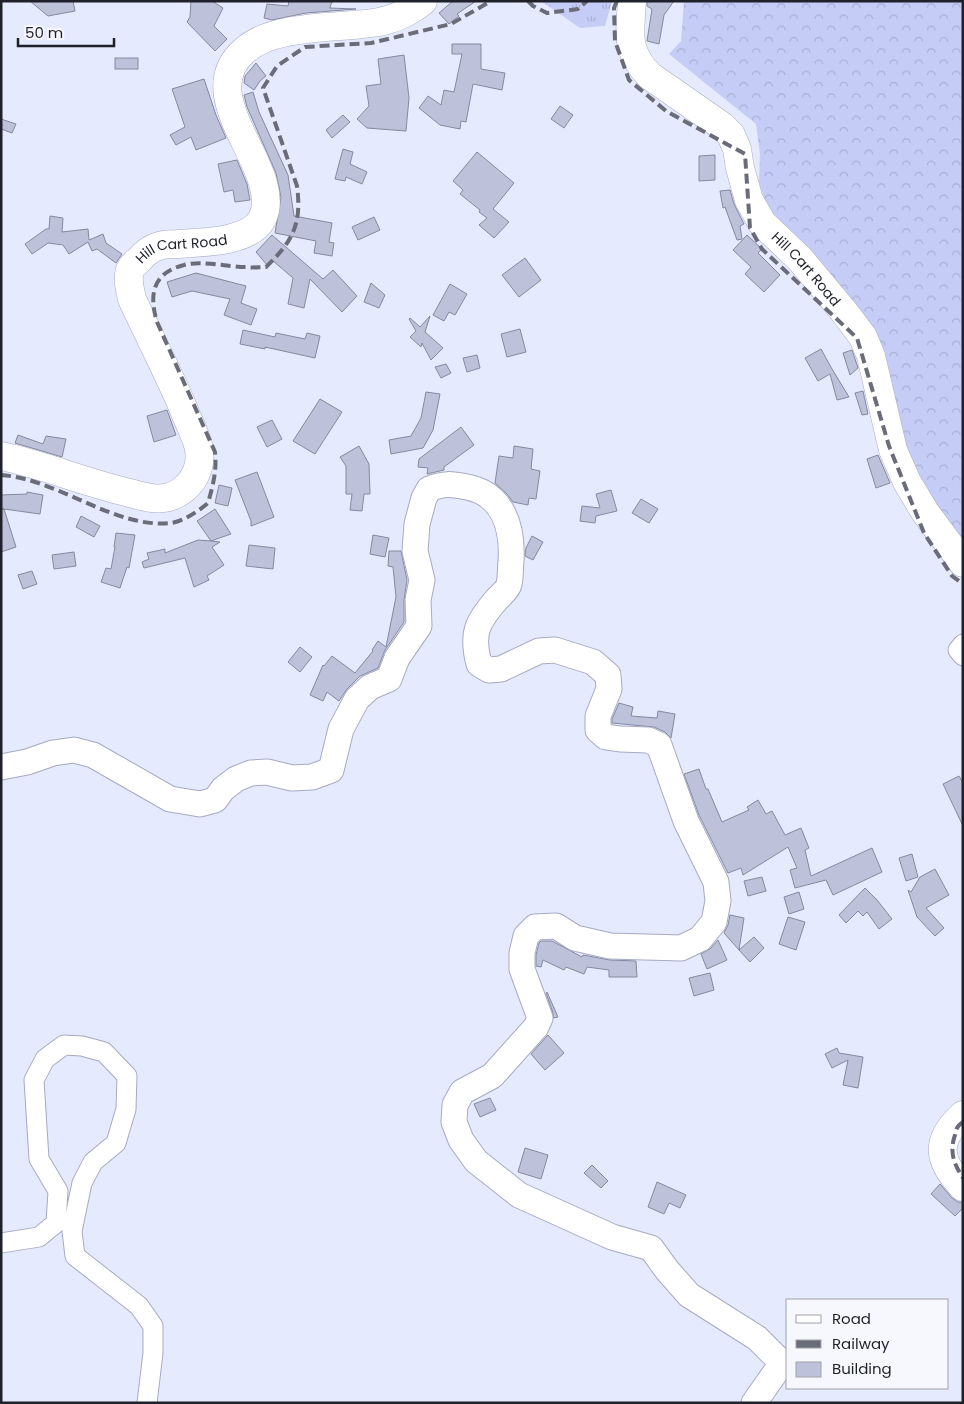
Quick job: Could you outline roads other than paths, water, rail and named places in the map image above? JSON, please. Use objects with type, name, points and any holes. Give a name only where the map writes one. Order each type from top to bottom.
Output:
[{"type":"highway","name":"Hill Cart Road","points":[[1,456],[26,461],[106,487],[151,498],[166,499],[189,486],[198,467],[198,446],[176,393],[132,299],[128,283],[131,269],[143,255],[159,246],[238,236],[251,231],[261,221],[266,208],[265,195],[260,178],[228,100],[226,84],[234,60],[246,49],[264,39],[289,32],[380,22],[402,14],[423,1]]},
{"type":"highway","name":"Hill Cart Road","points":[[632,1],[630,40],[633,54],[640,66],[657,82],[722,126],[731,135],[749,200],[762,224],[800,259],[863,337],[871,356],[893,450],[907,482],[925,512],[963,562]]},
{"type":"highway","points":[[963,1115],[953,1124],[943,1140],[942,1154],[950,1173],[963,1187]]},
{"type":"main road","points":[[1,767],[27,762],[54,753],[74,750],[93,755],[170,800],[200,804],[215,800],[223,789],[236,778],[251,773],[267,772],[292,778],[312,777],[331,770],[341,729],[357,699],[370,687],[389,679],[397,658],[419,626],[418,600],[422,580],[415,551],[417,524],[424,498],[429,489],[444,484],[462,486],[479,489],[495,500],[508,524],[512,549],[509,585],[482,616],[475,632],[476,653],[479,664],[489,670],[501,669],[539,651],[554,650],[593,662],[608,675],[609,689],[598,716],[598,730],[606,737],[620,740],[648,740],[659,744],[686,821],[716,882],[718,902],[714,922],[700,939],[681,948],[610,946],[575,938],[556,926],[535,927],[526,936],[522,952],[522,969],[540,1018],[536,1027],[492,1076],[462,1092],[455,1105],[454,1122],[461,1140],[476,1161],[519,1195],[612,1237],[651,1248],[689,1295],[757,1338],[782,1363],[754,1403]]},
{"type":"street","points":[[963,644],[958,650],[963,656]]},
{"type":"street","points":[[1,1243],[39,1237],[56,1223],[58,1191],[39,1159],[36,1119],[34,1080],[45,1059],[64,1044],[82,1046],[104,1052],[127,1076],[126,1109],[116,1144],[93,1162],[82,1183],[72,1231],[75,1256],[139,1306],[153,1326],[153,1354],[146,1403]]},
{"type":"railway","points":[[1,475],[23,478],[107,512],[150,523],[171,523],[181,520],[195,513],[208,503],[215,472],[215,452],[157,322],[153,303],[154,294],[159,279],[165,273],[184,265],[207,263],[266,267],[283,249],[294,231],[298,211],[297,186],[263,88],[277,66],[305,47],[371,43],[451,24],[491,1]]},
{"type":"railway","points":[[528,1],[533,6],[547,13],[578,9],[587,1]]},
{"type":"railway","points":[[617,1],[614,8],[615,41],[629,80],[666,111],[745,154],[750,228],[762,249],[857,338],[889,446],[924,533],[952,576],[963,584]]},
{"type":"railway","points":[[963,1122],[956,1129],[952,1147],[955,1163],[963,1178]]}]
